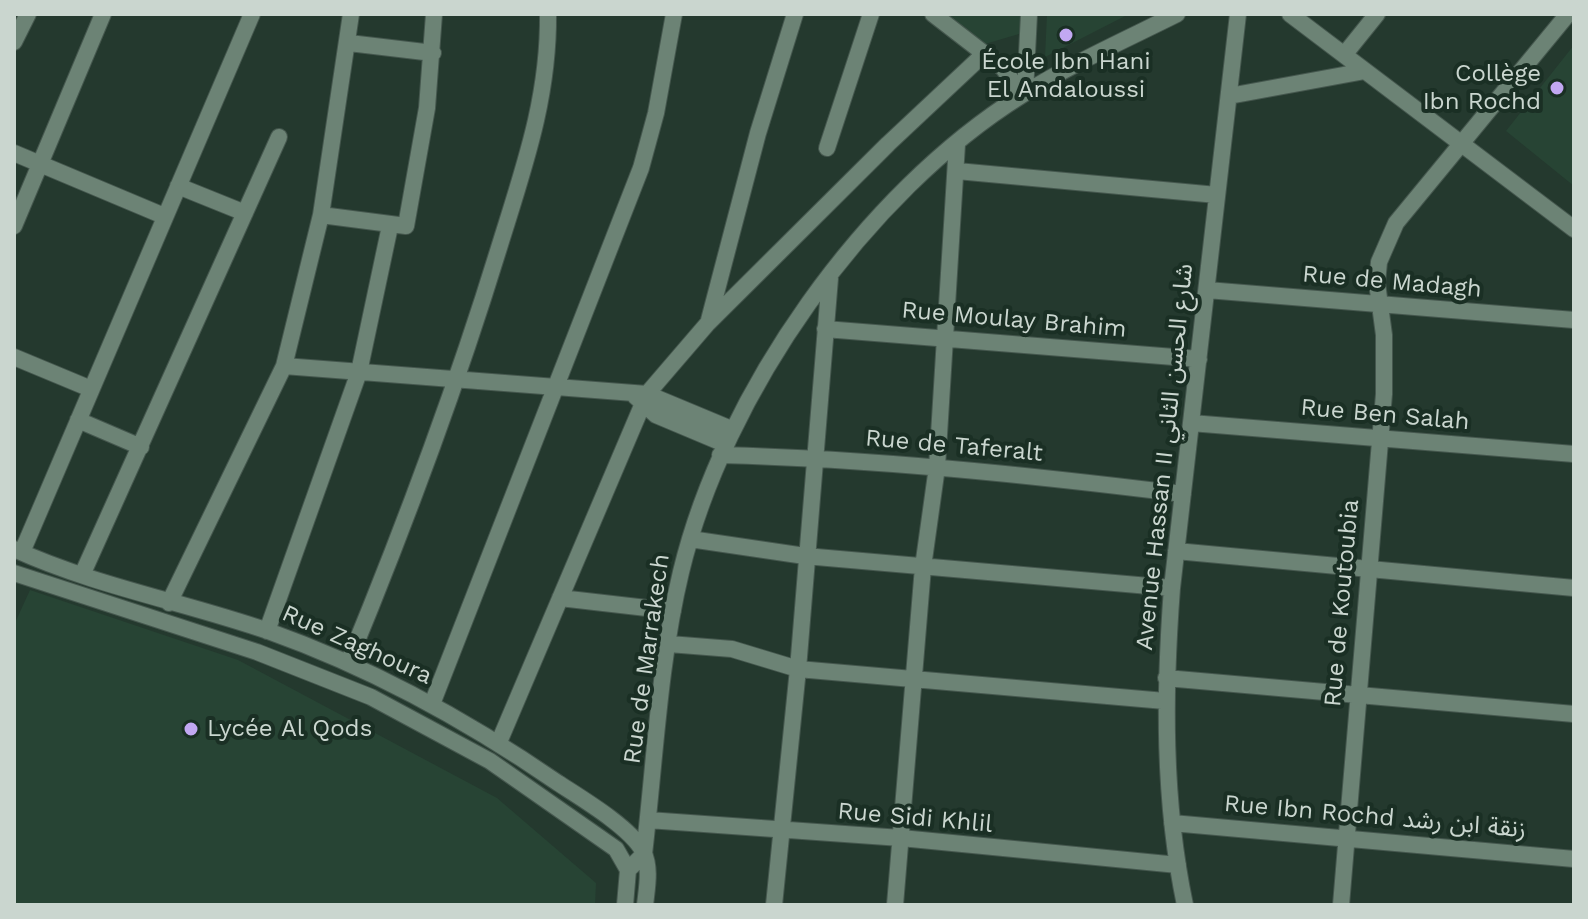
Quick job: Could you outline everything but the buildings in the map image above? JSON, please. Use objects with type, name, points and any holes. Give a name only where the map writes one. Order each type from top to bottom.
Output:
[{"type":"street","points":[[14,42],[28,14]]},
{"type":"street","points":[[14,226],[103,14]]},
{"type":"street","points":[[18,551],[78,420],[252,14]]},
{"type":"street","points":[[169,603],[284,366],[321,215],[349,43],[350,14]]},
{"type":"street","points":[[321,215],[390,226],[407,224],[433,53],[434,14]]},
{"type":"street","points":[[348,663],[459,377],[542,108],[549,53],[548,14]]},
{"type":"street","points":[[432,704],[641,168],[656,113],[674,14]]},
{"type":"street","points":[[708,323],[758,133],[795,14]]},
{"type":"street","points":[[827,148],[871,14]]},
{"type":"street","points":[[933,14],[985,53],[1012,78],[1023,94]]},
{"type":"street","points":[[1023,94],[1029,14]]},
{"type":"street","name":"Rue de Marrakech","points":[[645,905],[648,870],[644,854],[673,611],[690,539],[725,443],[776,350],[830,277],[887,209],[957,144],[1023,94],[1177,14]]},
{"type":"street","name":"Avenue Hassan II شارع الحسن الثاني","points":[[1185,905],[1172,823],[1166,678],[1176,551],[1238,14]]},
{"type":"street","points":[[1290,14],[1574,229]]},
{"type":"street","points":[[1344,55],[1377,14]]},
{"type":"street","name":"Rue de Koutoubia","points":[[1341,905],[1385,364],[1377,283],[1385,242],[1396,223],[1568,14]]},
{"type":"street","points":[[349,43],[433,53]]},
{"type":"street","points":[[499,742],[641,397],[708,323],[985,53]]},
{"type":"street","points":[[1229,96],[1365,71]]},
{"type":"street","points":[[82,575],[279,137]]},
{"type":"street","points":[[895,905],[923,567],[937,467],[957,144]]},
{"type":"street","points":[[14,153],[164,216]]},
{"type":"street","points":[[957,171],[1217,195]]},
{"type":"street","points":[[178,186],[245,213]]},
{"type":"street","points":[[267,631],[359,372],[390,226]]},
{"type":"street","points":[[774,905],[779,832],[798,669],[830,277]]},
{"type":"street","name":"Rue de Madagh","points":[[1207,290],[1574,320]]},
{"type":"street","name":"Rue Moulay Brahim","points":[[825,329],[1199,359]]},
{"type":"street","points":[[14,357],[91,389]]},
{"type":"street","points":[[284,366],[459,377],[641,397],[725,443]]},
{"type":"street","points":[[78,420],[141,447]]},
{"type":"street","name":"Rue Ben Salah","points":[[1191,423],[1574,454]]},
{"type":"street","name":"Rue de Taferalt","points":[[725,443],[814,457],[1183,494]]},
{"type":"street","points":[[690,539],[805,556],[1172,588]]},
{"type":"street","name":"Rue Zaghoura","points":[[18,551],[169,603],[267,631],[348,663],[432,704],[499,742],[630,836],[644,854]]},
{"type":"street","points":[[1176,551],[1574,588]]},
{"type":"street","name":"Rue Zaghoura","points":[[14,573],[257,652],[371,697],[490,761],[616,849],[628,870]]},
{"type":"street","points":[[560,598],[673,611]]},
{"type":"street","points":[[669,644],[732,649],[798,669],[1165,701]]},
{"type":"street","points":[[1166,678],[1574,714]]},
{"type":"street","name":"Rue Sidi Khlil","points":[[648,820],[779,832],[901,838],[1178,865]]},
{"type":"street","name":"Rue Ibn Rochd زنقة ابن رشد","points":[[1172,823],[1574,859]]},
{"type":"street","points":[[625,905],[628,870],[644,854]]},
{"type":"shaded area","points":[[943,14],[1030,14],[1029,31],[985,44]]},
{"type":"shaded area","name":"École Ibn Hani El Andaloussi","points":[[1047,14],[1129,14],[1045,57]]},
{"type":"shaded area","name":"Collège Ibn Rochd","points":[[1574,45],[1574,186],[1506,131]]},
{"type":"shaded area","name":"Lycée Al Qods","points":[[30,590],[238,660],[497,798],[596,883],[595,905],[14,905],[14,625]]},
{"type":"place","name":"École Ibn Hani El Andaloussi","points":[[1066,35]]},
{"type":"place","name":"Collège Ibn Rochd","points":[[1557,88]]},
{"type":"place","name":"Lycée Al Qods","points":[[191,729]]}]
